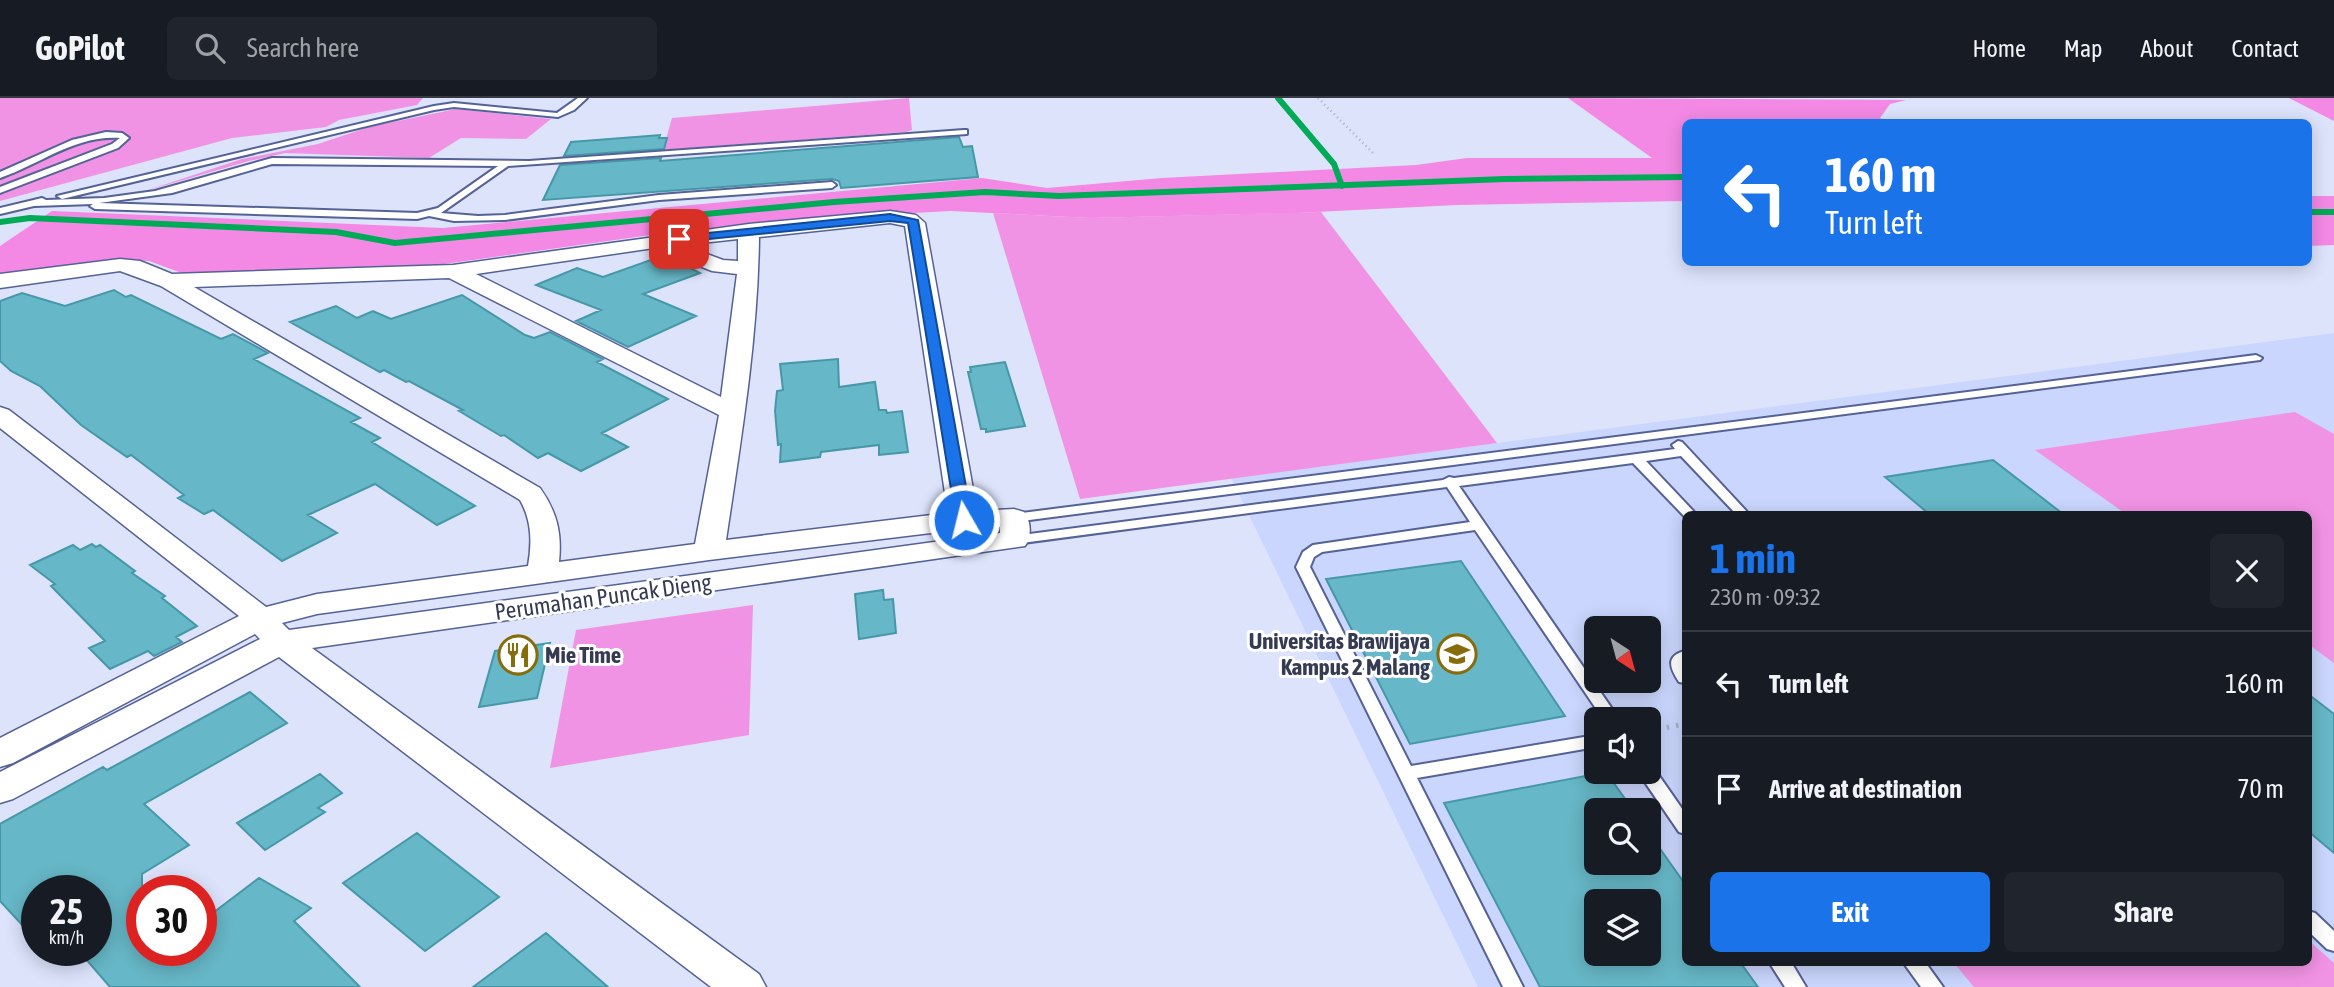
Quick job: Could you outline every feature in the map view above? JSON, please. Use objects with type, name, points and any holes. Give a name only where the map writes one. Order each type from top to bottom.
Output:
[{"type":"street","points":[[169,281],[453,271],[749,230],[890,217],[909,219],[915,223],[964,520]]},
{"type":"street","points":[[709,551],[732,412],[748,269],[749,230]]},
{"type":"street","points":[[655,242],[720,266],[748,269]]},
{"type":"street","points":[[0,281],[120,265],[132,266],[169,281],[530,494],[541,507],[545,529],[542,573]]},
{"type":"street","points":[[453,271],[732,412]]},
{"type":"street","points":[[0,415],[246,605],[270,631],[744,987]]},
{"type":"street","points":[[0,754],[270,631],[317,604],[964,520],[1015,529]]},
{"type":"street","name":"Perumahan Puncak Dieng","points":[[0,789],[270,631],[925,552],[1015,529]]},
{"type":"lane","points":[[434,108],[441,98]]},
{"type":"lane","points":[[0,211],[434,108],[454,105],[558,115],[583,98]]},
{"type":"lane","points":[[69,203],[173,189],[237,167],[272,161],[505,165],[964,132]]},
{"type":"lane","points":[[0,175],[56,149],[96,136],[122,135],[125,138],[97,153],[0,190]]},
{"type":"lane","points":[[56,149],[97,153]]},
{"type":"lane","points":[[432,214],[505,165]]},
{"type":"lane","points":[[35,203],[136,209],[404,216],[432,214],[449,218],[494,216],[678,196],[832,185]]},
{"type":"lane","points":[[1015,529],[1667,434],[2256,358]]},
{"type":"lane","points":[[1667,434],[1740,511]]},
{"type":"lane","points":[[1015,529],[1684,452]]},
{"type":"lane","points":[[1635,457],[1686,511]]},
{"type":"lane","points":[[1449,481],[1603,707]]},
{"type":"lane","points":[[1478,525],[1318,548],[1308,555],[1303,566],[1513,987]]},
{"type":"lane","points":[[1406,773],[1584,743]]},
{"type":"lane","points":[[1655,784],[1682,823]]},
{"type":"lane","points":[[2312,923],[2334,943]]},
{"type":"lane","points":[[1782,966],[1796,987]]},
{"type":"lane","points":[[1916,966],[1933,987]]},
{"type":"path","points":[[1318,98],[1375,155]]},
{"type":"path","points":[[1661,729],[1682,725]]},
{"type":"shaded area","points":[[0,98],[423,98],[417,105],[339,120],[326,127],[232,138],[0,201]]},
{"type":"shaded area","points":[[909,98],[912,130],[906,132],[663,150],[672,118]]},
{"type":"shaded area","points":[[1568,98],[1906,100],[1890,104],[1880,118],[1882,119],[1682,119],[1682,201],[1457,205],[1296,213],[1091,218],[951,211],[857,216],[665,233],[437,265],[182,273],[149,261],[127,260],[0,277],[0,246],[52,211],[443,228],[982,178],[1047,188],[1162,178],[1416,165],[1467,158],[1652,158]]},
{"type":"shaded area","points":[[2289,98],[2334,98],[2334,121]]},
{"type":"shaded area","points":[[456,109],[551,119],[526,139],[461,138],[429,158],[285,153],[142,192],[242,159],[318,144],[369,127]]},
{"type":"shaded area","points":[[2312,196],[2334,196],[2334,245],[2312,246]]},
{"type":"shaded area","points":[[1321,212],[1497,443],[1080,499],[993,213],[1091,218]]},
{"type":"shaded area","name":"Universitas Brawijaya Kampus 2 Malang","points":[[2334,333],[2334,987],[1478,987],[1231,478]]},
{"type":"shaded area","points":[[2295,412],[2334,434],[2334,663],[2312,647],[2312,511],[2122,511],[2035,450]]},
{"type":"shaded area","points":[[753,605],[749,735],[550,768],[576,630]]},
{"type":"shaded area","points":[[2312,944],[2334,963],[2334,987],[1974,987],[1956,966],[2312,966]]},
{"type":"building","points":[[660,135],[659,138],[667,138],[664,149],[564,156],[571,142]]},
{"type":"building","points":[[959,137],[963,147],[972,146],[978,177],[841,188],[839,181],[832,179],[543,200],[560,165],[661,158],[660,161]]},
{"type":"building","points":[[665,255],[700,273],[643,294],[696,316],[628,347],[576,321],[601,310],[536,285],[577,268],[603,277]]},
{"type":"building","points":[[114,290],[126,297],[131,295],[221,339],[233,334],[268,353],[254,359],[360,418],[351,422],[380,438],[372,442],[475,506],[437,525],[375,484],[308,515],[337,533],[282,561],[213,510],[204,514],[178,498],[184,495],[131,455],[127,457],[81,425],[40,386],[11,371],[0,361],[0,301],[22,293],[65,306]]},
{"type":"building","points":[[462,295],[525,335],[534,338],[550,332],[603,359],[597,362],[668,399],[602,433],[628,447],[581,471],[548,453],[538,458],[504,435],[501,436],[459,411],[463,410],[409,381],[406,382],[384,370],[380,372],[290,322],[336,306],[357,318],[373,311],[391,319]]},
{"type":"building","points":[[838,359],[839,387],[875,382],[879,410],[886,410],[887,413],[902,411],[908,452],[879,455],[879,445],[821,452],[820,457],[780,462],[781,444],[778,445],[775,411],[777,391],[783,390],[780,364]]},
{"type":"building","points":[[1005,362],[1025,426],[986,432],[986,429],[981,429],[968,372],[971,372],[970,367]]},
{"type":"building","points":[[1993,460],[2059,511],[1925,511],[1885,477]]},
{"type":"building","points":[[92,544],[96,547],[100,545],[135,571],[132,573],[165,596],[162,598],[197,626],[176,637],[182,642],[154,656],[148,651],[110,669],[89,648],[105,641],[51,586],[55,584],[30,565],[73,545],[80,550]]},
{"type":"building","points":[[1461,561],[1565,716],[1410,744],[1326,579]]},
{"type":"building","points":[[883,590],[884,600],[893,599],[896,633],[859,639],[855,594]]},
{"type":"building","points":[[550,643],[537,698],[479,707],[495,651]]},
{"type":"building","points":[[250,692],[287,723],[144,804],[189,845],[142,875],[126,875],[126,966],[217,966],[217,910],[259,878],[311,908],[294,921],[360,987],[110,987],[92,966],[112,966],[112,875],[21,875],[21,924],[0,901],[0,824],[103,767],[107,770]]},
{"type":"building","points":[[2312,697],[2334,714],[2334,853],[2312,834]]},
{"type":"building","points":[[320,774],[342,793],[318,808],[325,812],[265,850],[237,823]]},
{"type":"building","points":[[1584,776],[1584,784],[1615,784],[1624,798],[1584,798],[1584,875],[1661,875],[1661,850],[1682,880],[1682,966],[1743,966],[1758,987],[1540,987],[1444,803]]},
{"type":"building","points":[[417,833],[499,897],[425,951],[343,883]]},
{"type":"building","points":[[546,933],[608,987],[473,987]]},
{"type":"waterway","points":[[1278,98],[1334,164],[1342,185]]},
{"type":"waterway","points":[[1342,185],[1505,179],[1682,177]]},
{"type":"waterway","points":[[0,222],[30,218],[336,232],[395,243],[834,202],[985,192],[1059,196],[1342,185]]},
{"type":"waterway","points":[[2312,212],[2334,212]]},
{"type":"place","name":"Universitas Brawijaya Kampus 2 Malang","points":[[1457,654]]},
{"type":"place","name":"Mie Time","points":[[518,655]]},
{"type":"route","points":[[679,239],[890,217],[913,220],[964,520]]}]
